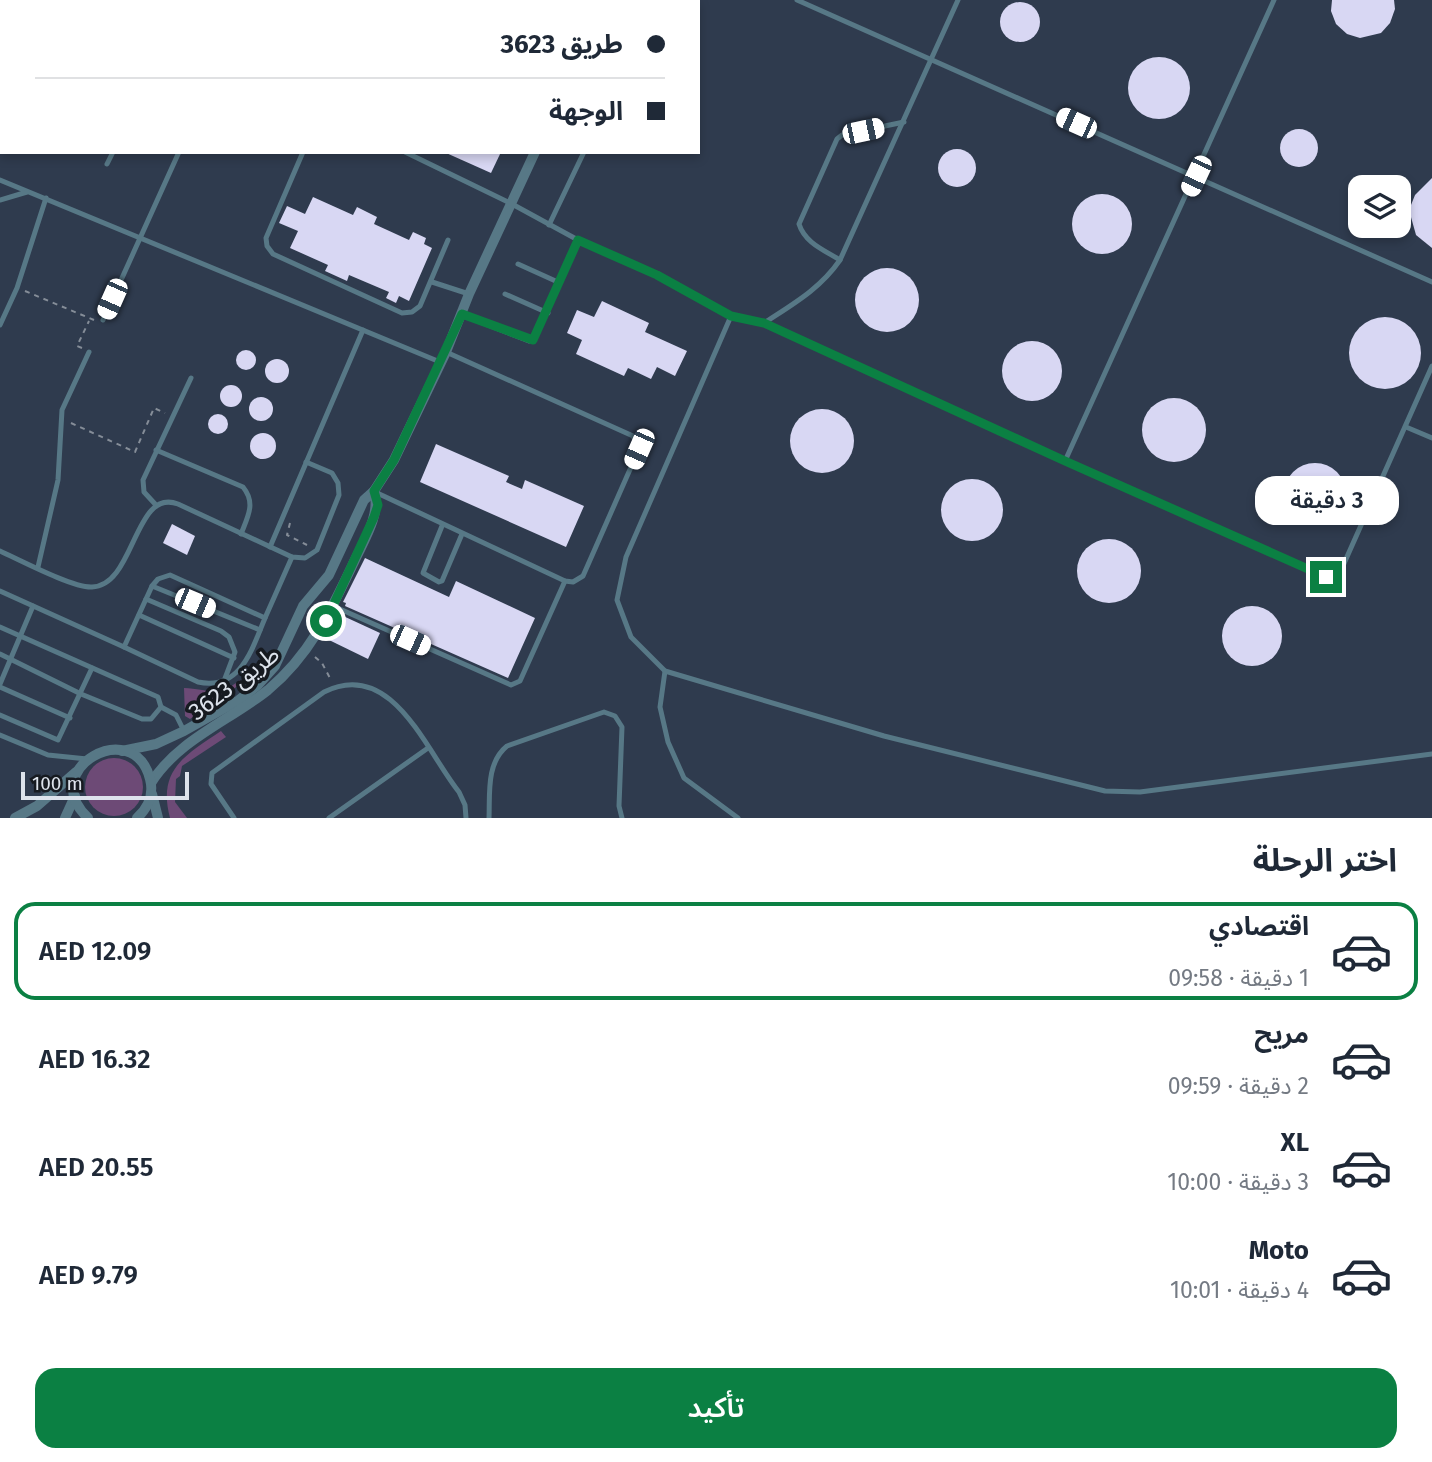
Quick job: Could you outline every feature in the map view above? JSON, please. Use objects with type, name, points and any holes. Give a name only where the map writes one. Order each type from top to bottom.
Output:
[{"type":"street","name":"طريق 3623","points":[[87,759],[107,750],[122,751],[156,744],[184,731],[239,700],[258,685],[275,666],[303,606],[329,575],[363,500],[374,491],[394,460],[444,357],[469,294],[535,154]]},
{"type":"street","name":"طريق 3623","points":[[137,818],[148,804],[151,786],[170,758],[266,691],[306,651],[333,606],[374,517],[378,505],[374,491]]},
{"type":"street","points":[[122,751],[141,762],[151,786],[158,818]]},
{"type":"street","points":[[15,818],[37,806],[87,759]]},
{"type":"street","points":[[78,770],[74,783],[75,796],[88,818]]},
{"type":"street","points":[[65,818],[75,796]]},
{"type":"lane","points":[[797,0],[1432,282]]},
{"type":"lane","points":[[764,323],[809,294],[827,279],[840,260],[958,0]]},
{"type":"lane","points":[[1065,461],[1274,0]]},
{"type":"lane","points":[[840,260],[810,242],[802,234],[799,224],[832,146],[842,135],[904,122]]},
{"type":"lane","points":[[107,164],[112,154]]},
{"type":"lane","points":[[103,320],[178,154]]},
{"type":"lane","points":[[302,154],[266,238],[267,246],[273,254],[402,313],[412,312],[420,306],[448,240]]},
{"type":"lane","points":[[409,154],[512,204],[578,240],[657,275],[731,316],[764,323],[1326,577],[1334,575],[1342,568],[1432,366]]},
{"type":"lane","points":[[549,225],[583,154]]},
{"type":"lane","points":[[0,180],[363,330],[444,357],[633,436],[638,441],[639,449],[583,576],[573,582],[565,581],[442,526],[374,491]]},
{"type":"lane","points":[[0,200],[29,192]]},
{"type":"lane","points":[[0,325],[17,288],[46,198]]},
{"type":"lane","points":[[462,314],[529,341],[537,337],[578,240]]},
{"type":"lane","points":[[518,264],[560,283]]},
{"type":"lane","points":[[432,282],[469,294]]},
{"type":"lane","points":[[505,294],[548,313]]},
{"type":"lane","points":[[731,316],[626,557],[617,600],[631,637],[665,671],[884,736],[1105,791],[1140,792],[1432,754]]},
{"type":"lane","points":[[270,547],[363,330]]},
{"type":"lane","points":[[38,568],[58,480],[60,418],[67,396],[89,352]]},
{"type":"lane","points":[[156,505],[147,498],[143,486],[156,450],[191,378]]},
{"type":"lane","points":[[1406,427],[1432,438]]},
{"type":"lane","points":[[156,450],[243,487],[250,496],[251,507],[241,534]]},
{"type":"lane","points":[[0,551],[86,587],[103,584],[117,573],[149,513],[156,505],[173,502],[292,557],[305,558],[317,550],[339,495],[338,483],[332,473],[306,462]]},
{"type":"lane","points":[[442,526],[423,573],[439,582],[442,581],[463,534]]},
{"type":"lane","points":[[0,591],[198,682],[211,684],[236,675],[246,664],[292,557]]},
{"type":"lane","points":[[124,647],[152,586],[162,577],[174,576],[265,618]]},
{"type":"lane","points":[[333,606],[516,685],[565,581]]},
{"type":"lane","points":[[152,586],[260,630]]},
{"type":"lane","points":[[146,599],[226,634],[234,647],[234,658],[224,681]]},
{"type":"lane","points":[[33,606],[0,685],[70,718]]},
{"type":"lane","points":[[139,615],[234,658]]},
{"type":"lane","points":[[0,627],[158,697],[161,707],[176,715],[184,731]]},
{"type":"lane","points":[[0,654],[81,694],[142,719],[151,719],[161,707]]},
{"type":"lane","points":[[0,715],[58,740],[93,668]]},
{"type":"lane","points":[[665,671],[660,707],[668,742],[684,778],[738,818]]},
{"type":"lane","points":[[234,818],[211,784],[212,773],[303,706],[335,688],[373,690],[388,696],[399,706],[463,798],[466,818]]},
{"type":"lane","points":[[489,818],[493,764],[499,752],[507,746],[604,712],[615,716],[622,727],[619,806],[622,818]]},
{"type":"lane","points":[[0,735],[48,755],[87,759]]},
{"type":"lane","points":[[329,818],[428,748]]},
{"type":"path","points":[[17,288],[89,320],[103,320]]},
{"type":"path","points":[[89,320],[77,346],[89,352]]},
{"type":"path","points":[[60,418],[135,452],[154,408],[173,416]]},
{"type":"path","points":[[306,651],[322,663],[335,688]]},
{"type":"shaded area","points":[[700,0],[1432,0],[1432,818],[0,818],[0,154],[700,154]]},
{"type":"shaded area","points":[[240,680],[242,683],[190,719],[185,716],[184,688],[219,691]]},
{"type":"shaded area","points":[[221,731],[226,737],[182,766],[180,776],[176,779],[175,802],[187,818],[170,818],[167,801],[171,775],[186,756]]},
{"type":"shaded area","points":[[108,758],[120,758],[130,762],[139,771],[143,793],[135,808],[120,816],[108,816],[98,812],[89,803],[85,793],[85,781],[89,771],[98,762]]},
{"type":"building","points":[[1332,0],[1394,0],[1395,9],[1390,23],[1381,33],[1360,38],[1347,34],[1336,24],[1331,11]]},
{"type":"building","points":[[1020,2],[1028,3],[1034,8],[1039,14],[1039,30],[1034,36],[1028,41],[1020,42],[1012,41],[1006,36],[1001,30],[1000,22],[1001,14],[1006,8],[1012,3]]},
{"type":"building","points":[[1153,57],[1165,57],[1181,66],[1188,76],[1188,100],[1181,110],[1165,119],[1153,119],[1142,114],[1133,105],[1128,94],[1128,82],[1133,71],[1142,62]]},
{"type":"building","points":[[1299,129],[1312,135],[1318,148],[1312,161],[1299,167],[1286,161],[1280,148],[1286,135]]},
{"type":"building","points":[[957,149],[971,154],[976,168],[971,182],[957,187],[943,182],[938,168],[943,154]]},
{"type":"building","points":[[448,154],[500,154],[491,173]]},
{"type":"building","points":[[1432,178],[1432,248],[1416,235],[1411,217],[1411,205],[1415,195]]},
{"type":"building","points":[[1096,194],[1108,194],[1124,202],[1130,212],[1130,236],[1124,246],[1108,254],[1096,254],[1080,246],[1072,230],[1072,218],[1080,202]]},
{"type":"building","points":[[313,197],[353,215],[357,207],[377,217],[374,224],[409,240],[413,232],[426,238],[424,244],[432,248],[409,301],[399,296],[396,303],[386,298],[389,292],[349,275],[347,281],[325,271],[328,265],[290,248],[298,231],[279,223],[287,206],[305,214]]},
{"type":"building","points":[[887,268],[910,277],[919,300],[910,323],[887,332],[864,323],[855,300],[864,277]]},
{"type":"building","points":[[602,301],[649,323],[645,332],[687,351],[675,376],[657,367],[651,379],[628,368],[624,376],[576,354],[582,340],[567,333],[577,310],[594,317]]},
{"type":"building","points":[[1385,317],[1405,323],[1415,333],[1421,353],[1415,373],[1405,383],[1385,389],[1365,383],[1355,373],[1349,353],[1355,333],[1365,323]]},
{"type":"building","points":[[1026,341],[1038,341],[1054,349],[1060,359],[1060,383],[1054,393],[1038,401],[1026,401],[1010,393],[1002,377],[1002,365],[1010,349]]},
{"type":"building","points":[[246,350],[253,353],[256,360],[253,367],[246,370],[239,367],[236,360],[239,353]]},
{"type":"building","points":[[277,359],[286,362],[289,371],[286,380],[277,383],[268,380],[265,371],[268,362]]},
{"type":"building","points":[[231,385],[239,388],[242,396],[239,404],[231,407],[223,404],[220,396],[223,388]]},
{"type":"building","points":[[261,397],[272,404],[273,409],[266,420],[261,421],[250,414],[249,409],[256,398]]},
{"type":"building","points":[[1168,398],[1180,398],[1197,407],[1204,418],[1204,442],[1197,453],[1180,462],[1168,462],[1156,457],[1147,448],[1142,436],[1142,424],[1147,412],[1156,403]]},
{"type":"building","points":[[822,409],[845,418],[854,441],[845,464],[822,473],[799,464],[790,441],[799,418]]},
{"type":"building","points":[[214,414],[222,414],[228,424],[222,434],[214,434],[208,428],[208,420]]},
{"type":"building","points":[[263,433],[272,437],[276,446],[272,455],[263,459],[254,455],[250,446],[254,437]]},
{"type":"building","points":[[436,444],[509,476],[506,482],[522,489],[525,480],[584,506],[566,547],[420,482]]},
{"type":"building","points":[[1315,463],[1327,465],[1337,472],[1344,482],[1344,506],[1337,516],[1327,523],[1315,525],[1303,523],[1293,516],[1286,506],[1284,494],[1286,482],[1293,472],[1303,465]]},
{"type":"building","points":[[972,479],[984,481],[994,488],[1001,498],[1001,522],[994,532],[984,539],[972,541],[960,539],[950,532],[943,522],[941,510],[943,498],[950,488],[960,481]]},
{"type":"building","points":[[172,524],[195,536],[187,555],[163,543]]},
{"type":"building","points":[[1103,539],[1115,539],[1132,548],[1139,559],[1139,583],[1132,594],[1115,603],[1103,603],[1091,598],[1082,589],[1077,577],[1077,565],[1082,553],[1091,544]]},
{"type":"building","points":[[365,558],[449,597],[456,581],[535,618],[508,678],[345,606],[346,603],[343,602]]},
{"type":"building","points":[[1252,606],[1269,611],[1277,619],[1282,636],[1277,653],[1269,661],[1252,666],[1235,661],[1227,653],[1222,636],[1227,619],[1235,611]]},
{"type":"building","points":[[341,615],[380,633],[368,659],[329,640]]},
{"type":"route","points":[[326,621],[374,517],[378,505],[374,491],[394,460],[462,314],[529,341],[533,340],[537,337],[578,240],[657,275],[731,316],[764,323],[1326,577]]}]
